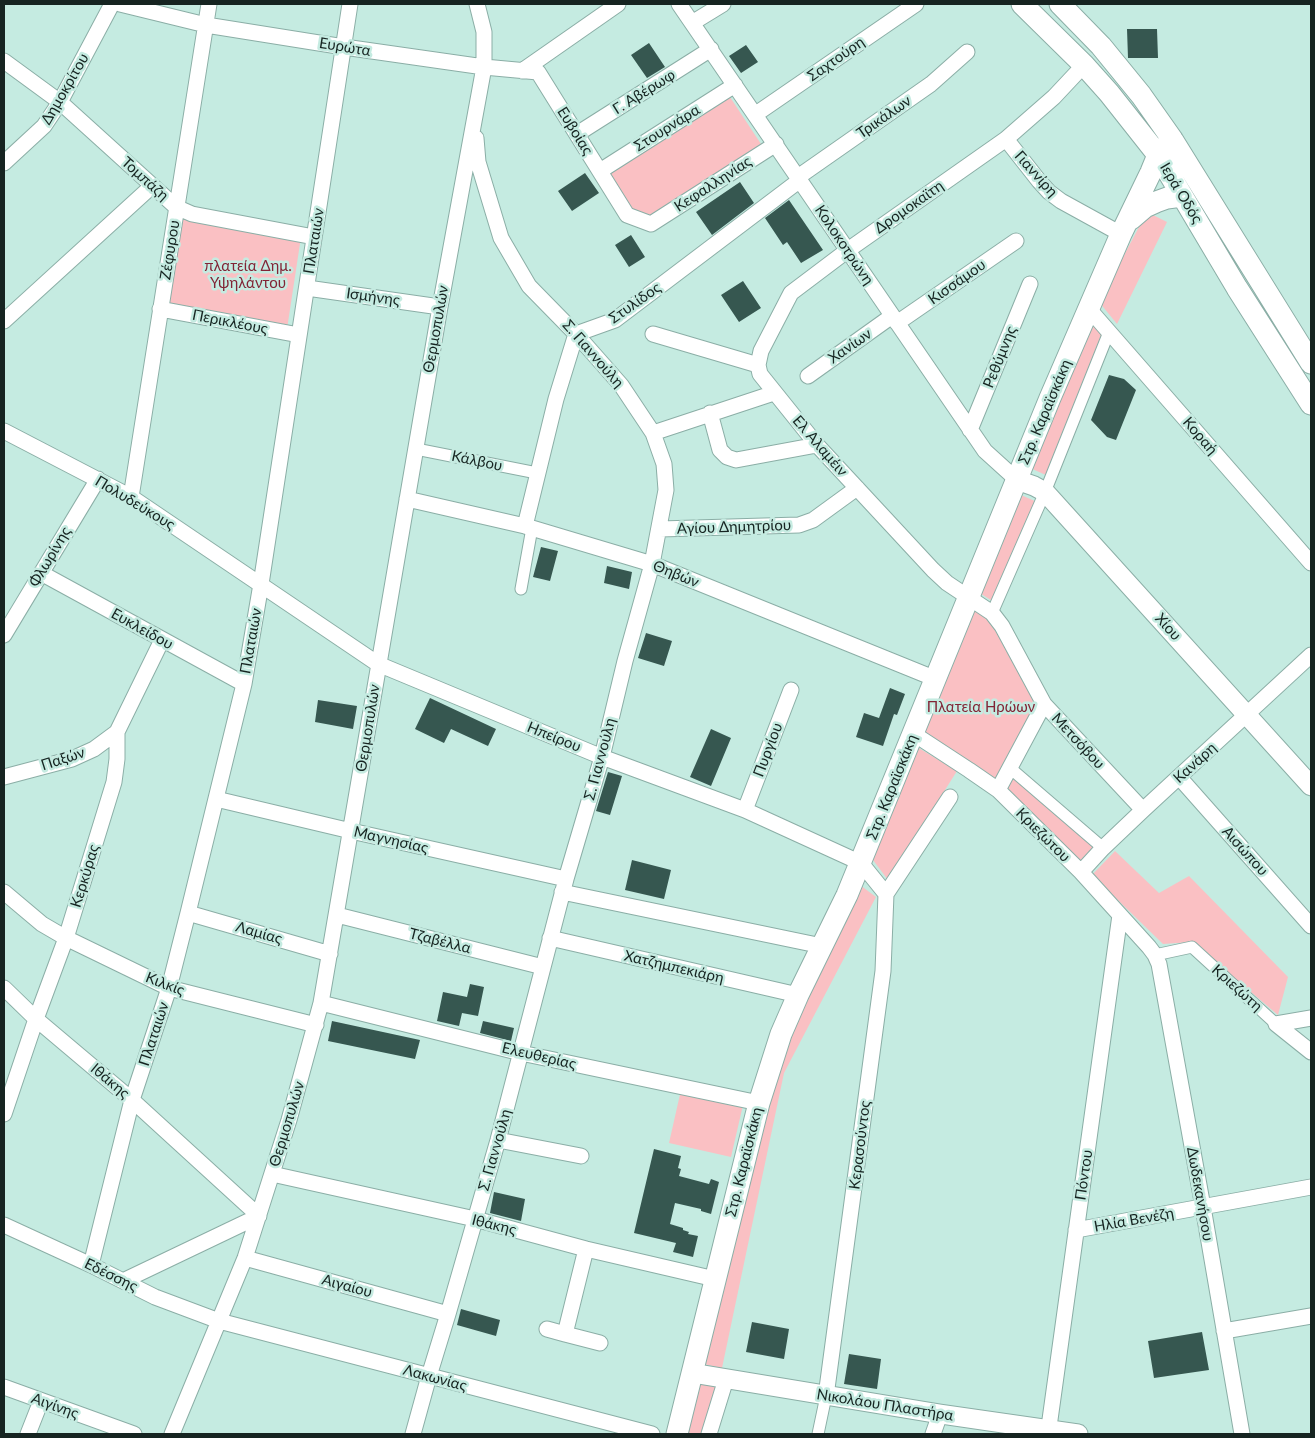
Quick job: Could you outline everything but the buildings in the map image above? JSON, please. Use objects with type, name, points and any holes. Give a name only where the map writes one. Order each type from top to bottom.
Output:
[{"type":"main road","name":"Ιερά Οδός","points":[[1022,4],[1084,65],[1109,93],[1158,155],[1237,288],[1311,404]]},
{"type":"main road","name":"Ιερά Οδός","points":[[1060,4],[1101,46],[1172,139],[1311,363]]},
{"type":"main road","name":"Στρ. Καραϊσκάκη","points":[[677,1434],[758,1103],[773,1054],[798,995],[840,911],[861,863],[968,596],[1121,234],[1158,155],[1172,139]]},
{"type":"main road","points":[[1121,234],[1136,214],[1145,207],[1167,198],[1182,196]]},
{"type":"street","name":"Δημοκρίτου","points":[[4,163],[44,126],[60,102],[112,4]]},
{"type":"street","name":"Ευρώτα","points":[[120,4],[206,25],[484,67]]},
{"type":"street","name":"Ζέφυρου","points":[[131,497],[209,4]]},
{"type":"street","name":"Πλαταιών","points":[[91,1265],[132,1100],[169,988],[244,684],[350,4]]},
{"type":"street","name":"Θερμοπυλών","points":[[172,1434],[245,1258],[272,1174],[321,1003],[440,307],[484,67],[484,32],[476,4]]},
{"type":"street","points":[[522,71],[618,4]]},
{"type":"street","name":"Κολοκοτρώνη","points":[[679,4],[756,114],[970,430],[985,451],[1017,480]]},
{"type":"street","points":[[692,23],[723,4]]},
{"type":"street","name":"Σαχτούρη","points":[[756,114],[916,4]]},
{"type":"street","name":"Γ. Αβέρωφ","points":[[577,134],[711,49]]},
{"type":"street","name":"Τρικάλων","points":[[799,179],[931,84],[968,52]]},
{"type":"street","name":"Τομπάζη","points":[[4,61],[60,102],[176,207],[192,214],[314,237]]},
{"type":"street","name":"Δρομοκαϊτη","points":[[758,365],[761,351],[791,293],[848,250],[1006,140],[1054,97],[1084,65]]},
{"type":"street","name":"Ευβοίας","points":[[484,67],[538,72],[627,215],[651,224]]},
{"type":"street","name":"Στουρνάρα","points":[[600,171],[735,85]]},
{"type":"street","name":"Σ. Γιαννούλη","points":[[413,1434],[498,1140],[564,885],[602,757],[625,661],[652,564],[666,490],[664,464],[653,433],[621,385],[530,286],[501,238],[478,162],[474,124]]},
{"type":"street","name":"Γιαννίρη","points":[[1006,140],[1049,192],[1061,201],[1121,234]]},
{"type":"street","name":"Κεφαλληνίας","points":[[651,224],[776,144]]},
{"type":"street","name":"Στυλίδος","points":[[576,334],[615,320],[799,179]]},
{"type":"street","points":[[4,321],[152,186]]},
{"type":"street","name":"Κισσάμου","points":[[895,319],[1016,241]]},
{"type":"street","name":"Ρεθύμνης","points":[[970,430],[1030,284]]},
{"type":"street","name":"Ισμήνης","points":[[307,288],[440,307]]},
{"type":"street","name":"Περικλέους","points":[[160,309],[299,335]]},
{"type":"street","name":"Κοραή","points":[[1089,309],[1311,563]]},
{"type":"street","name":"Χανίων","points":[[808,376],[895,319]]},
{"type":"street","points":[[992,613],[1045,492],[1108,332]]},
{"type":"street","points":[[521,589],[537,474],[556,399],[576,334]]},
{"type":"street","points":[[654,334],[758,365]]},
{"type":"street","name":"Ελ Αλαμέιν","points":[[758,365],[760,374],[774,393],[856,488],[933,570],[947,583],[968,596]]},
{"type":"street","points":[[653,433],[774,393]]},
{"type":"street","points":[[710,413],[720,450],[727,457],[736,460],[817,445]]},
{"type":"street","name":"Πολυδεύκους","points":[[6,436],[98,479],[131,497],[261,584]]},
{"type":"street","name":"Κάλβου","points":[[416,449],[537,474]]},
{"type":"street","name":"Φλωρίνης","points":[[5,631],[98,479]]},
{"type":"street","name":"Χίου","points":[[1017,480],[1045,492],[1311,786]]},
{"type":"street","name":"Αγίου Δημητρίου","points":[[660,529],[799,525],[813,520],[856,488]]},
{"type":"street","name":"Θηβών","points":[[407,499],[529,527],[652,564],[936,679]]},
{"type":"street","name":"Ευκλείδου","points":[[41,573],[244,684]]},
{"type":"street","name":"Ηπείρου","points":[[261,584],[378,664],[602,757],[745,810],[861,863]]},
{"type":"street","name":"Μετσόβου","points":[[968,596],[992,613],[1002,626],[1044,704],[1143,810]]},
{"type":"street","name":"Κερκύρας","points":[[4,1114],[66,938],[114,782],[117,759],[116,732],[162,640]]},
{"type":"street","name":"Κανάρη","points":[[1081,872],[1143,810],[1311,655]]},
{"type":"street","name":"Πυργίου","points":[[745,810],[791,690]]},
{"type":"street","points":[[998,790],[1044,704]]},
{"type":"street","name":"Παξών","points":[[4,777],[72,758],[94,749],[116,732]]},
{"type":"street","name":"Κριεζώτου","points":[[914,734],[998,790],[1081,872],[1155,955]]},
{"type":"street","points":[[1010,768],[1103,848]]},
{"type":"street","name":"Αισώπου","points":[[1179,777],[1311,926]]},
{"type":"street","points":[[861,863],[886,894],[950,797]]},
{"type":"street","name":"Μαγνησίας","points":[[216,799],[564,885],[822,946]]},
{"type":"street","name":"Κιλκίς","points":[[4,892],[42,924],[66,938],[169,988],[316,1025]]},
{"type":"street","name":"Κερασούντος","points":[[818,1434],[826,1396],[883,971],[886,894]]},
{"type":"street","name":"Λαμίας","points":[[188,913],[330,954]]},
{"type":"street","name":"Τζαβέλλα","points":[[337,915],[543,967]]},
{"type":"street","name":"Πόντου","points":[[1048,1432],[1120,915]]},
{"type":"street","name":"Χατζημπεκιάρη","points":[[550,938],[798,995]]},
{"type":"street","name":"Κριεζώτη","points":[[1155,955],[1192,947],[1276,1024],[1311,1052]]},
{"type":"street","name":"Δωδεκανήσου","points":[[1155,955],[1159,964],[1242,1434]]},
{"type":"street","name":"Ιθάκης","points":[[4,988],[36,1019],[132,1100],[259,1216]]},
{"type":"street","name":"Ελευθερίας","points":[[321,1003],[521,1052],[758,1103]]},
{"type":"street","points":[[1276,1024],[1311,1018]]},
{"type":"street","points":[[498,1140],[581,1156]]},
{"type":"street","name":"Ιθάκης","points":[[272,1174],[475,1219],[586,1249],[715,1280]]},
{"type":"street","name":"Ηλία Βενέζη","points":[[1076,1230],[1311,1187]]},
{"type":"street","points":[[124,1281],[259,1216]]},
{"type":"street","name":"Εδέσσης","points":[[4,1225],[155,1297],[219,1321]]},
{"type":"street","points":[[565,1334],[586,1249]]},
{"type":"street","name":"Αιγαίου","points":[[245,1258],[448,1314]]},
{"type":"street","points":[[1224,1331],[1311,1316]]},
{"type":"street","name":"Λακωνίας","points":[[219,1321],[652,1434]]},
{"type":"street","points":[[547,1329],[600,1343]]},
{"type":"street","name":"Νικολάου Πλαστήρα","points":[[692,1373],[1048,1432],[1078,1434]]},
{"type":"street","points":[[709,1434],[726,1379]]},
{"type":"street","name":"Αιγίνης","points":[[4,1387],[131,1434]]},
{"type":"street","points":[[28,1434],[41,1401]]},
{"type":"street","points":[[933,1434],[940,1414]]},
{"type":"green space","points":[[728,94],[761,144],[648,217],[632,211],[607,171]]},
{"type":"green space","points":[[1147,212],[1167,222],[1117,324],[1099,302]]},
{"type":"green space","name":"πλατεία Δημ. Υψηλάντου","points":[[181,218],[301,237],[287,329],[169,304]]},
{"type":"green space","points":[[1092,315],[1107,332],[1048,476],[1028,467]]},
{"type":"green space","points":[[1021,495],[1037,502],[994,602],[978,592]]},
{"type":"green space","name":"Πλατεία Ηρώων","points":[[970,605],[991,614],[1037,704],[997,782],[920,732]]},
{"type":"green space","points":[[917,747],[957,771],[888,880],[873,860]]},
{"type":"green space","points":[[1012,777],[1097,848],[1082,865],[1005,791]]},
{"type":"green space","points":[[1115,851],[1159,893],[1189,876],[1288,977],[1278,1015],[1192,942],[1163,944],[1092,875]]},
{"type":"green space","points":[[860,885],[876,897],[784,1073],[722,1368],[699,1363],[774,1071]]},
{"type":"green space","points":[[681,1090],[743,1105],[731,1157],[669,1143]]},
{"type":"green space","points":[[695,1377],[720,1381],[703,1434],[679,1434]]}]
